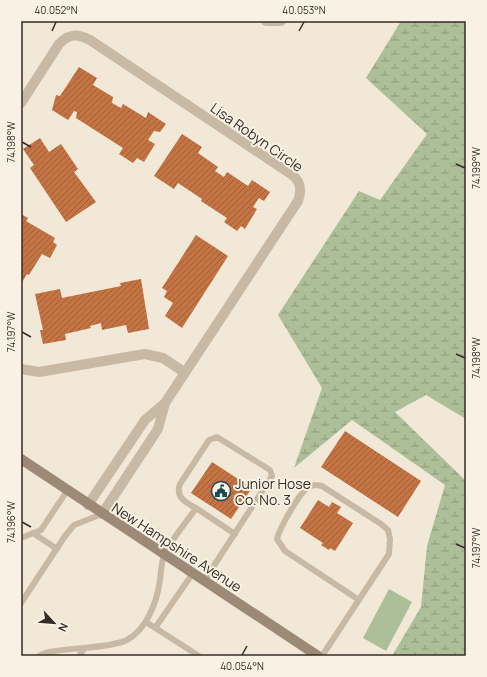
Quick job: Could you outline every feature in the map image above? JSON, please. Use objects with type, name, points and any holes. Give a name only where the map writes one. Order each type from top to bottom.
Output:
[{"type":"main road","name":"New Hampshire Avenue","points":[[21,459],[88,505],[318,656]]},
{"type":"street","points":[[266,21],[281,21]]},
{"type":"street","name":"Lisa Robyn Circle","points":[[21,103],[24,91],[59,44],[67,37],[78,35],[90,40],[291,174],[298,182],[301,194],[298,201],[184,372],[165,403],[158,429],[102,514]]},
{"type":"street","points":[[21,369],[39,372],[145,354],[163,358],[184,372]]},
{"type":"street","name":"Lisa Robyn Circle","points":[[88,505],[145,420],[165,403]]},
{"type":"lane","points":[[204,581],[235,534],[272,476],[272,473],[220,437],[214,437],[209,440],[180,484],[178,490],[180,496],[185,502],[235,534]]},
{"type":"lane","points":[[322,656],[359,600],[388,554],[390,539],[388,530],[381,524],[322,486],[313,485],[307,488],[278,534],[277,539],[285,551],[359,600]]},
{"type":"lane","points":[[21,538],[41,530],[48,523],[67,491]]},
{"type":"lane","points":[[39,656],[48,651],[109,646],[128,639],[146,622],[159,584],[164,554],[196,508]]},
{"type":"lane","points":[[21,603],[56,549],[74,525],[102,514]]},
{"type":"lane","points":[[33,533],[56,549]]},
{"type":"lane","points":[[155,628],[193,573]]},
{"type":"lane","points":[[146,622],[199,656]]},
{"type":"lane","points":[[79,656],[84,649]]},
{"type":"green space","points":[[401,21],[466,21],[466,419],[426,395],[395,412],[466,481],[466,656],[392,656],[421,607],[427,546],[445,485],[352,420],[294,468],[322,388],[278,315],[359,191],[380,200],[427,134],[366,78]]},
{"type":"green space","points":[[389,589],[412,602],[386,651],[363,638]]},
{"type":"building","points":[[79,67],[97,78],[93,85],[113,97],[112,103],[121,108],[123,104],[146,118],[148,112],[166,124],[160,132],[154,131],[148,140],[155,144],[144,162],[137,158],[133,163],[119,154],[123,148],[76,118],[77,112],[74,111],[68,120],[52,110],[56,95],[60,96]]},
{"type":"building","points":[[182,134],[202,147],[198,153],[218,167],[215,171],[224,177],[227,172],[248,186],[252,180],[270,192],[264,201],[259,198],[253,207],[257,209],[245,229],[241,226],[237,231],[224,222],[227,218],[201,201],[202,199],[178,183],[174,189],[154,176]]},
{"type":"building","points":[[40,138],[49,152],[61,144],[78,169],[74,172],[96,202],[66,222],[30,168],[34,165],[23,149]]},
{"type":"building","points":[[21,214],[28,218],[26,221],[55,238],[53,242],[57,245],[50,258],[42,254],[29,275],[27,274],[21,284]]},
{"type":"building","points":[[196,235],[228,256],[182,328],[165,316],[173,303],[164,297],[167,291],[162,288]]},
{"type":"building","points":[[141,279],[149,329],[128,333],[126,325],[102,330],[101,323],[90,326],[91,328],[65,334],[66,340],[43,344],[40,330],[43,330],[35,294],[60,289],[62,298],[121,286],[120,283]]},
{"type":"building","points":[[345,431],[421,481],[398,517],[321,467]]},
{"type":"building","name":"Junior Hose Co. No. 3","points":[[212,462],[252,488],[231,519],[191,493]]},
{"type":"building","points":[[318,500],[329,507],[332,502],[341,507],[337,513],[353,523],[335,551],[330,548],[329,550],[321,545],[323,543],[300,528]]},
{"type":"place","name":"Junior Hose Co. No. 3","points":[[221,491]]}]
